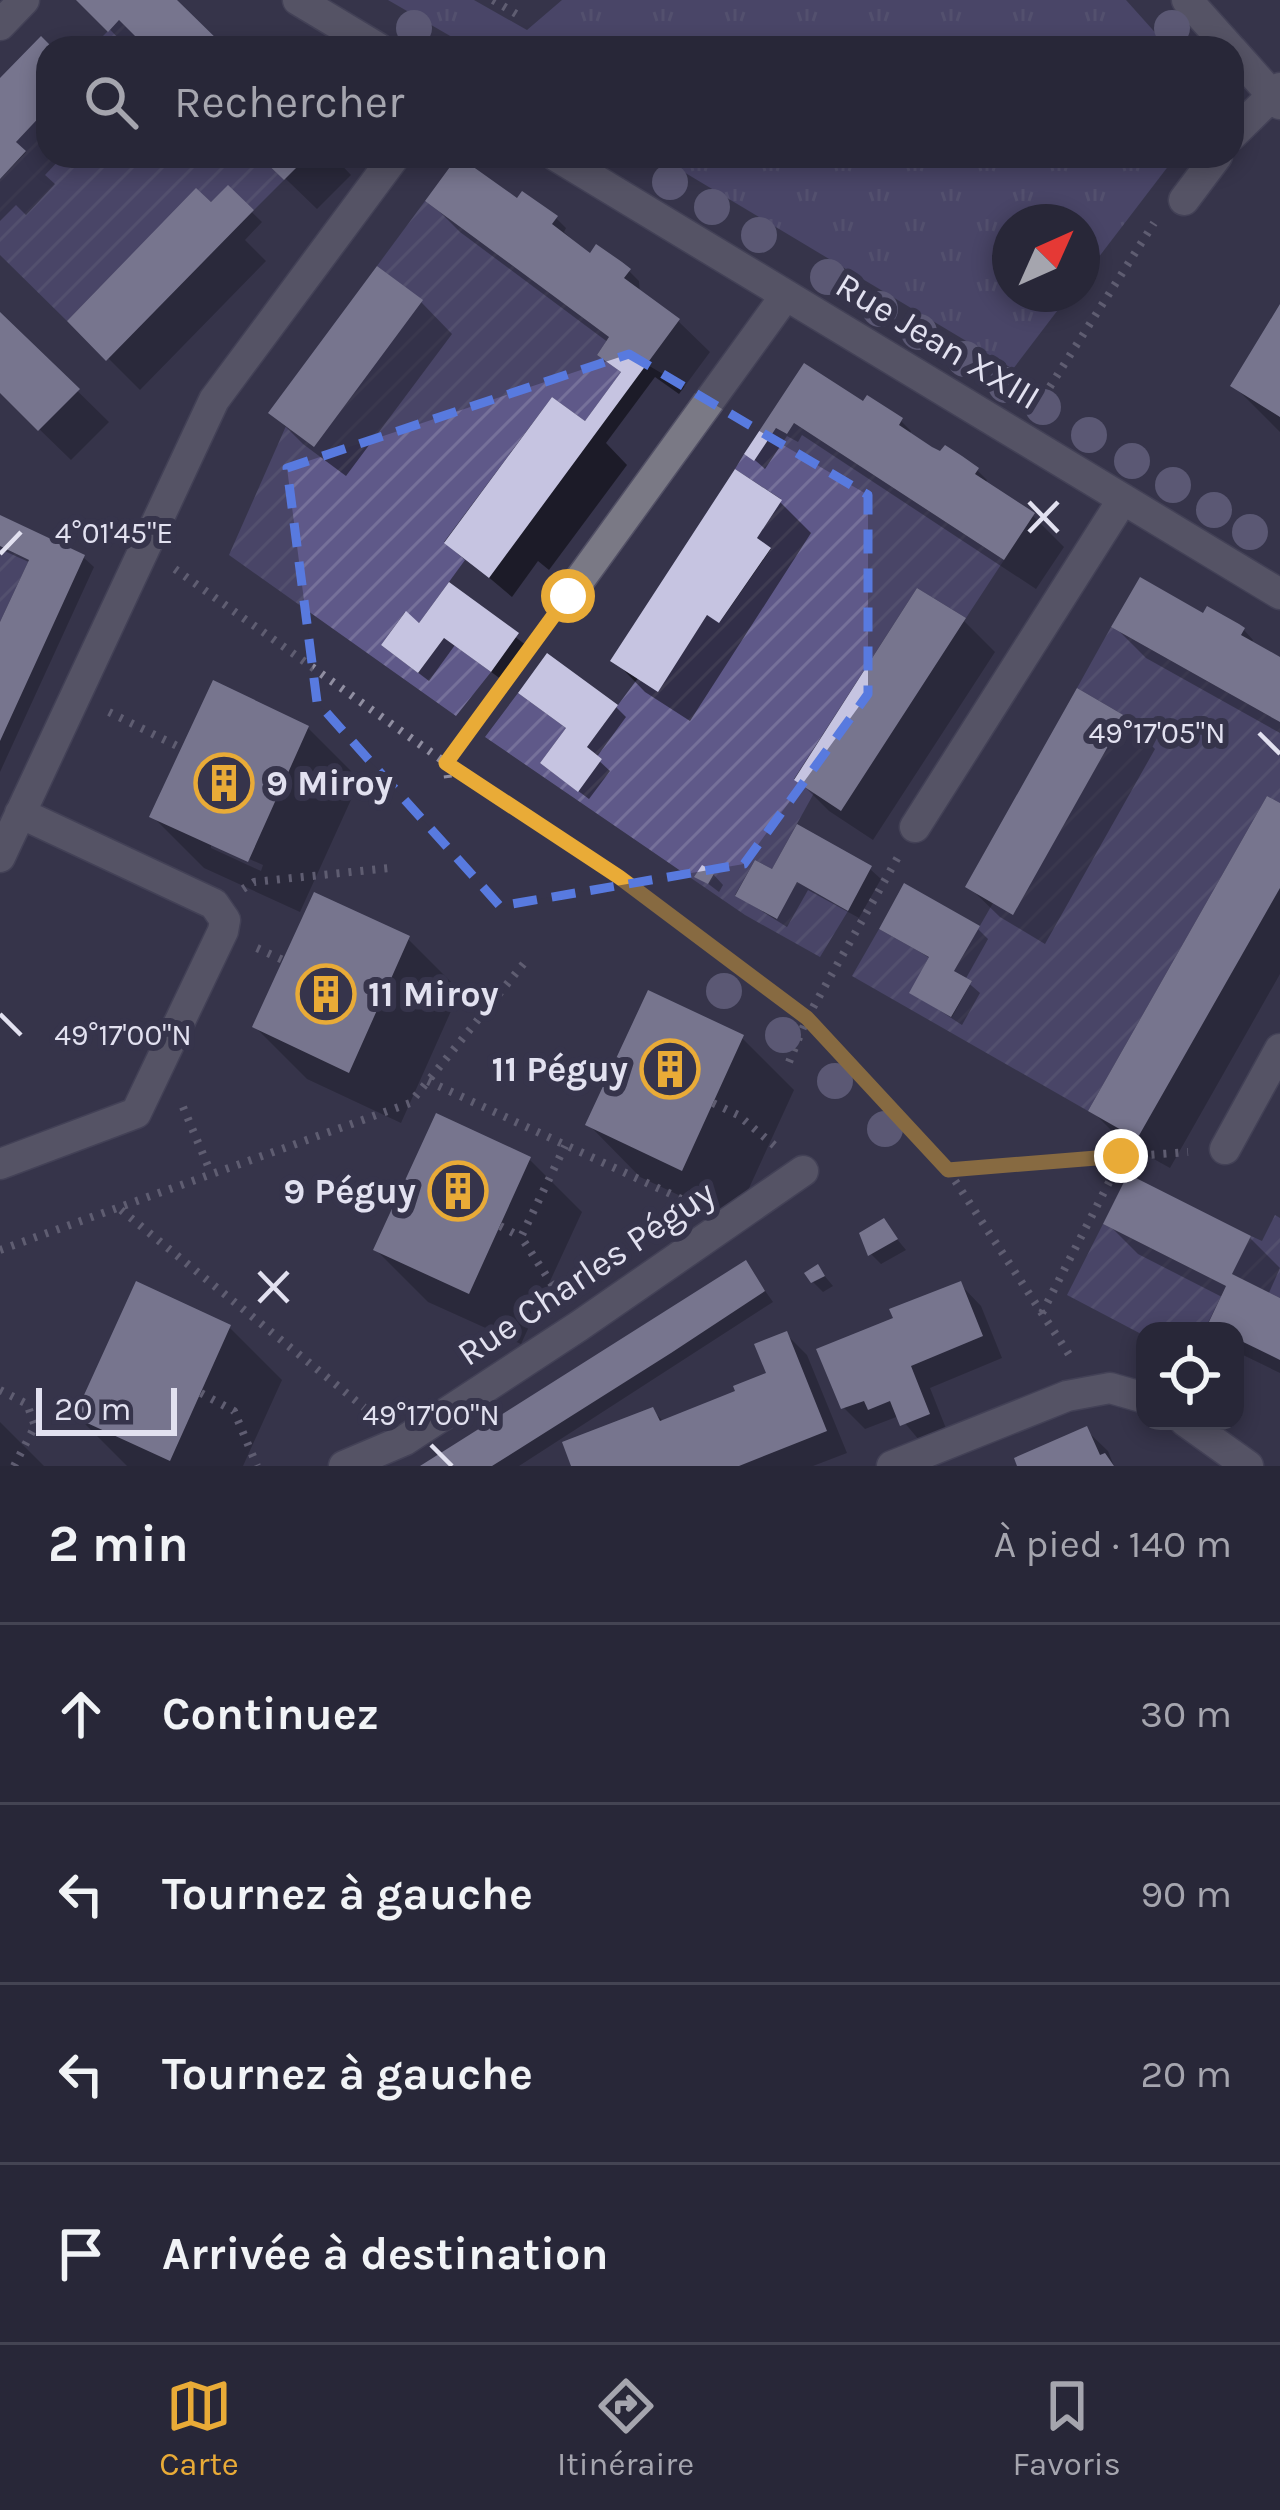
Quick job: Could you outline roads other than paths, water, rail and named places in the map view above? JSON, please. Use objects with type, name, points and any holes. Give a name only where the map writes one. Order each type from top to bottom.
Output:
[{"type":"street","points":[[0,25],[24,0]]},
{"type":"street","points":[[298,0],[357,36]]},
{"type":"street","points":[[1187,0],[1219,36]]},
{"type":"street","points":[[1244,62],[1278,96],[1244,125]]},
{"type":"street","points":[[0,857],[214,400],[386,168]]},
{"type":"street","name":"Rue Jean XXIII","points":[[576,168],[1280,594]]},
{"type":"street","points":[[1184,200],[1208,168]]},
{"type":"street","points":[[568,596],[786,295]]},
{"type":"street","points":[[915,827],[1123,499]]},
{"type":"street","points":[[0,1164],[136,1113],[224,932],[225,920],[214,904],[20,813]]},
{"type":"street","points":[[1225,1149],[1280,1049]]},
{"type":"street","name":"Rue Charles Péguy","points":[[344,1466],[405,1440],[803,1171]]},
{"type":"street","points":[[892,1466],[1067,1396],[1110,1388],[1136,1395]]},
{"type":"street","points":[[1198,1430],[1248,1466]]},
{"type":"place","name":"9 Miroy","points":[[224,783]]},
{"type":"place","name":"11 Miroy","points":[[326,994]]},
{"type":"place","name":"11 Péguy","points":[[670,1069]]},
{"type":"place","name":"9 Péguy","points":[[458,1191]]}]
